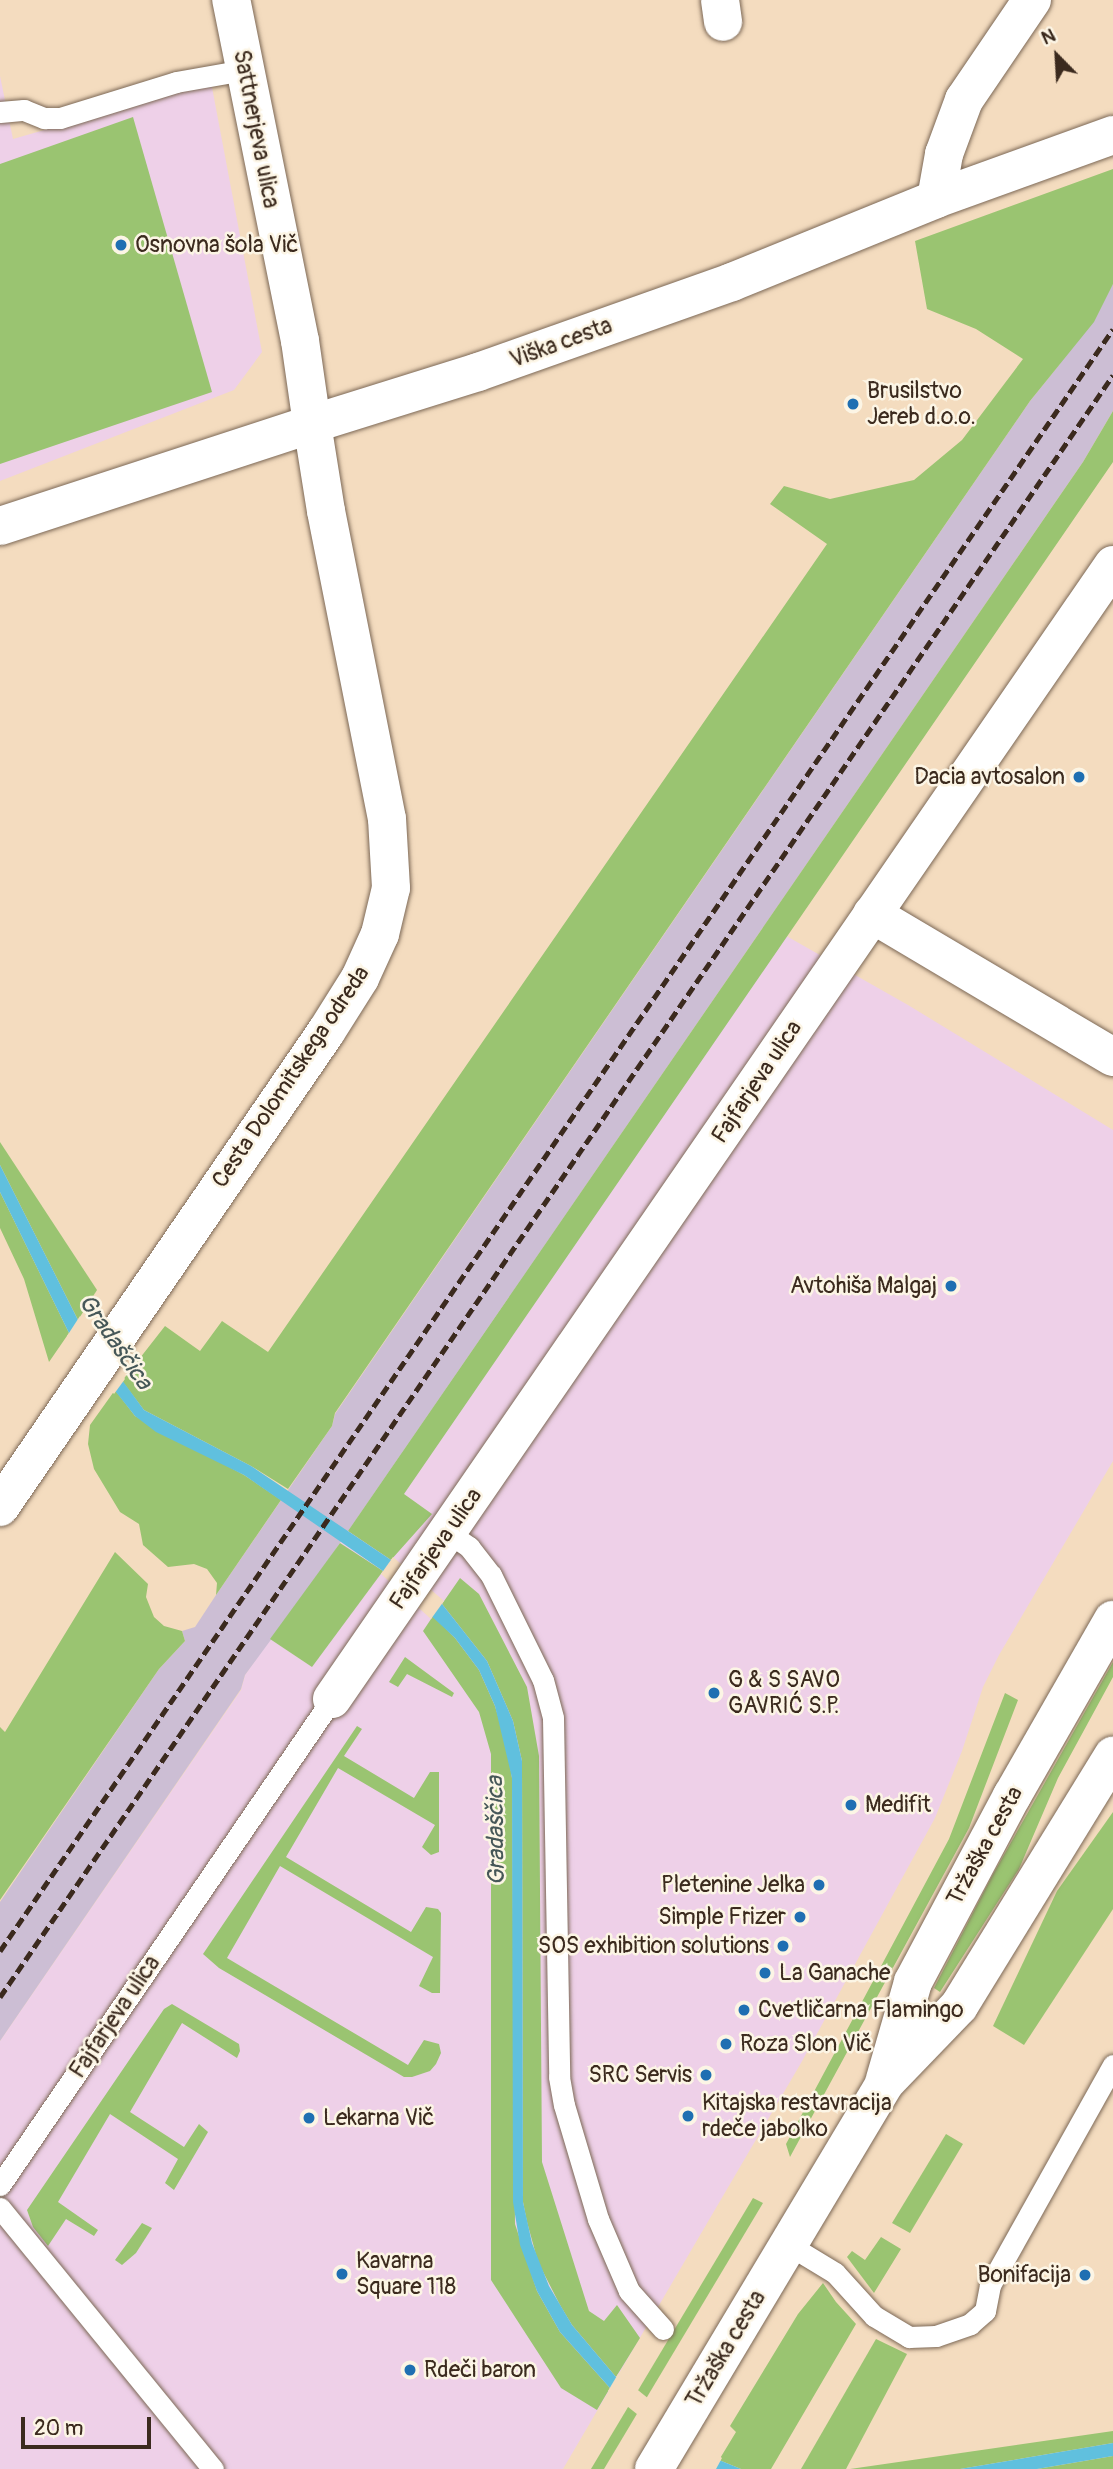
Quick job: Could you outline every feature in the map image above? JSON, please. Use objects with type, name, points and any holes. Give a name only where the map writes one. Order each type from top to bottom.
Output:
[{"type":"street","name":"Sattnerjeva ulica","points":[[230,0],[300,341],[312,424]]},
{"type":"street","points":[[936,199],[944,154],[964,100],[1032,0]]},
{"type":"street","name":"Viška cesta","points":[[0,526],[478,372],[720,286],[936,199],[1113,135]]},
{"type":"street","name":"Cesta Dolomitskega odreda","points":[[0,1507],[348,999],[372,956],[386,912],[391,865],[387,819],[326,511],[312,424]]},
{"type":"street","name":"Fajfarjeva ulica","points":[[332,1699],[1113,565]]},
{"type":"street","points":[[872,914],[1113,1057]]},
{"type":"street","name":"Tržaška cesta","points":[[884,2084],[913,1982],[1012,1796],[1113,1620]]},
{"type":"street","name":"Tržaška cesta","points":[[659,2461],[884,2084],[959,2006],[1113,1756]]},
{"type":"lane","points":[[0,112],[24,110],[44,118],[60,118],[176,82],[244,71]]},
{"type":"lane","points":[[439,1545],[469,1547],[491,1575],[543,1680],[553,1718],[559,2063],[564,2105],[598,2218],[629,2291],[663,2329]]},
{"type":"lane","name":"Fajfarjeva ulica","points":[[0,2185],[332,1699]]},
{"type":"lane","points":[[789,2245],[835,2273],[874,2316],[909,2337],[936,2336],[970,2324],[985,2311],[990,2285],[1113,2065]]},
{"type":"lane","points":[[0,2208],[213,2469]]},
{"type":"shaded area","name":"Osnovna šola Vič","points":[[0,76],[13,139],[211,82],[262,352],[234,390],[0,481]]},
{"type":"shaded area","points":[[1113,284],[1113,411],[1083,462],[309,1588],[245,1675],[241,1689],[0,2041],[0,1902],[159,1669],[185,1641],[182,1631],[195,1627],[332,1426],[335,1414]]},
{"type":"shaded area","points":[[767,925],[908,1005],[1113,1130],[1113,1461],[983,1687],[962,1751],[935,1818],[801,2063],[563,2469],[0,2469],[0,2041],[241,1690],[245,1675]]},
{"type":"green space","name":"Osnovna šola Vič","points":[[133,117],[212,392],[0,464],[0,164]]},
{"type":"green space","points":[[1113,169],[1113,284],[1094,322],[1030,401],[335,1413],[332,1426],[288,1489],[251,1466],[144,1410],[122,1381],[165,1326],[200,1351],[222,1321],[268,1352],[827,544],[770,504],[784,486],[830,499],[914,480],[962,440],[1023,359],[976,329],[927,309],[915,241]]},
{"type":"green space","points":[[1113,411],[1113,462],[404,1494],[432,1514],[391,1560],[348,1531],[1083,462]]},
{"type":"green space","points":[[0,1142],[97,1290],[78,1320],[0,1165]]},
{"type":"green space","points":[[0,1192],[69,1333],[49,1362],[24,1279],[0,1228]]},
{"type":"green space","points":[[115,1390],[135,1416],[244,1475],[281,1500],[216,1595],[217,1583],[207,1569],[194,1564],[168,1567],[143,1545],[139,1524],[120,1512],[94,1469],[88,1444],[90,1425]]},
{"type":"green space","points":[[340,1543],[383,1571],[312,1667],[270,1639]]},
{"type":"green space","points":[[115,1552],[148,1584],[146,1597],[154,1617],[164,1626],[182,1631],[185,1641],[159,1669],[0,1900],[0,1727],[5,1732]]},
{"type":"green space","points":[[460,1578],[479,1594],[527,1687],[539,1756],[542,2162],[589,2311],[604,2321],[617,2305],[640,2338],[616,2377],[572,2325],[560,2305],[538,2262],[523,2202],[522,1761],[513,1721],[487,1661],[442,1604]]},
{"type":"green space","points":[[433,1616],[455,1638],[479,1670],[495,1706],[507,1746],[512,1778],[515,2224],[537,2291],[560,2332],[610,2388],[597,2410],[561,2388],[491,2280],[491,1754],[479,1712],[423,1631]]},
{"type":"green space","points":[[405,1657],[454,1693],[452,1697],[407,1674],[398,1687],[389,1682]]},
{"type":"green space","points":[[1113,1662],[1113,1677],[1058,1778],[1019,1869],[940,1992],[934,1988],[992,1876]]},
{"type":"green space","points":[[1005,1693],[1018,1700],[969,1828],[790,2157],[786,2144],[949,1839]]},
{"type":"green space","points":[[357,1726],[362,1729],[344,1756],[414,1798],[430,1772],[439,1772],[439,1852],[431,1855],[422,1847],[435,1825],[338,1768],[286,1857],[411,1932],[426,1907],[438,1909],[441,1913],[440,1993],[432,1993],[419,1986],[433,1957],[280,1866],[227,1958],[408,2065],[424,2040],[439,2044],[441,2053],[436,2064],[430,2071],[412,2077],[404,2077],[219,1968],[203,1954]]},
{"type":"green space","points":[[1113,1812],[1113,1909],[1024,2045],[993,2026],[1057,1891]]},
{"type":"green space","points":[[172,2004],[239,2044],[240,2051],[237,2058],[182,2023],[130,2112],[184,2147],[199,2124],[208,2132],[174,2190],[165,2183],[178,2159],[110,2114],[58,2202],[98,2230],[94,2236],[66,2219],[48,2246],[33,2227],[27,2210],[164,2009]]},
{"type":"green space","points":[[946,2134],[963,2144],[910,2233],[892,2223]]},
{"type":"green space","points":[[753,2198],[763,2203],[604,2469],[591,2469]]},
{"type":"green space","points":[[142,2223],[152,2228],[136,2253],[122,2265],[115,2260]]},
{"type":"green space","points":[[881,2237],[901,2249],[874,2293],[847,2257],[852,2251],[865,2260]]},
{"type":"green space","points":[[823,2283],[856,2324],[771,2469],[741,2469],[719,2460],[736,2432],[730,2426],[798,2314]]},
{"type":"green space","points":[[876,2339],[907,2354],[846,2469],[801,2469]]},
{"type":"green space","points":[[1113,2431],[1113,2443],[960,2469],[850,2469]]},
{"type":"green space","points":[[1113,2456],[1113,2469],[1037,2469]]},
{"type":"water","name":"Gradaščica","points":[[0,1165],[78,1320],[144,1410],[251,1466],[391,1560],[442,1604],[487,1661],[513,1721],[522,1761],[523,2202],[532,2243],[549,2286],[572,2325],[616,2377],[719,2460],[741,2469],[711,2469],[610,2388],[560,2332],[537,2291],[520,2245],[513,2202],[512,1778],[495,1706],[479,1670],[455,1638],[383,1571],[244,1475],[156,1432],[135,1416],[69,1333],[0,1192]]},
{"type":"water","points":[[1113,2443],[1113,2456],[1037,2469],[960,2469]]},
{"type":"pier","points":[[80,1316],[125,1379],[114,1394],[67,1336]]},
{"type":"pier","points":[[393,1557],[444,1601],[431,1619],[381,1574]]},
{"type":"pier","points":[[618,2374],[722,2458],[716,2469],[706,2469],[608,2391]]},
{"type":"railway","points":[[0,1951],[1113,329]]},
{"type":"railway","points":[[0,1997],[1113,375]]},
{"type":"place","name":"Osnovna šola Vič","points":[[121,245]]},
{"type":"place","name":"Brusilstvo Jereb d.o.o.","points":[[853,404]]},
{"type":"place","name":"Dacia avtosalon","points":[[1079,777]]},
{"type":"place","name":"Avtohiša Malgaj","points":[[951,1286]]},
{"type":"place","name":"G & S SAVO GAVRIĆ S.P.","points":[[714,1693]]},
{"type":"place","name":"Medifit","points":[[851,1805]]},
{"type":"place","name":"Pletenine Jelka","points":[[819,1885]]},
{"type":"place","name":"Simple Frizer","points":[[800,1917]]},
{"type":"place","name":"SOS exhibition solutions","points":[[783,1946]]},
{"type":"place","name":"La Ganache","points":[[765,1973]]},
{"type":"place","name":"Cvetličarna Flamingo","points":[[744,2010]]},
{"type":"place","name":"Roza Slon Vič","points":[[726,2044]]},
{"type":"place","name":"SRC Servis","points":[[706,2075]]},
{"type":"place","name":"Kitajska restavracija rdeče jabolko","points":[[688,2116]]},
{"type":"place","name":"Lekarna Vič","points":[[309,2118]]},
{"type":"place","name":"Kavarna Square 118","points":[[342,2274]]},
{"type":"place","name":"Bonifacija","points":[[1085,2275]]},
{"type":"place","name":"Rdeči baron","points":[[410,2370]]}]
